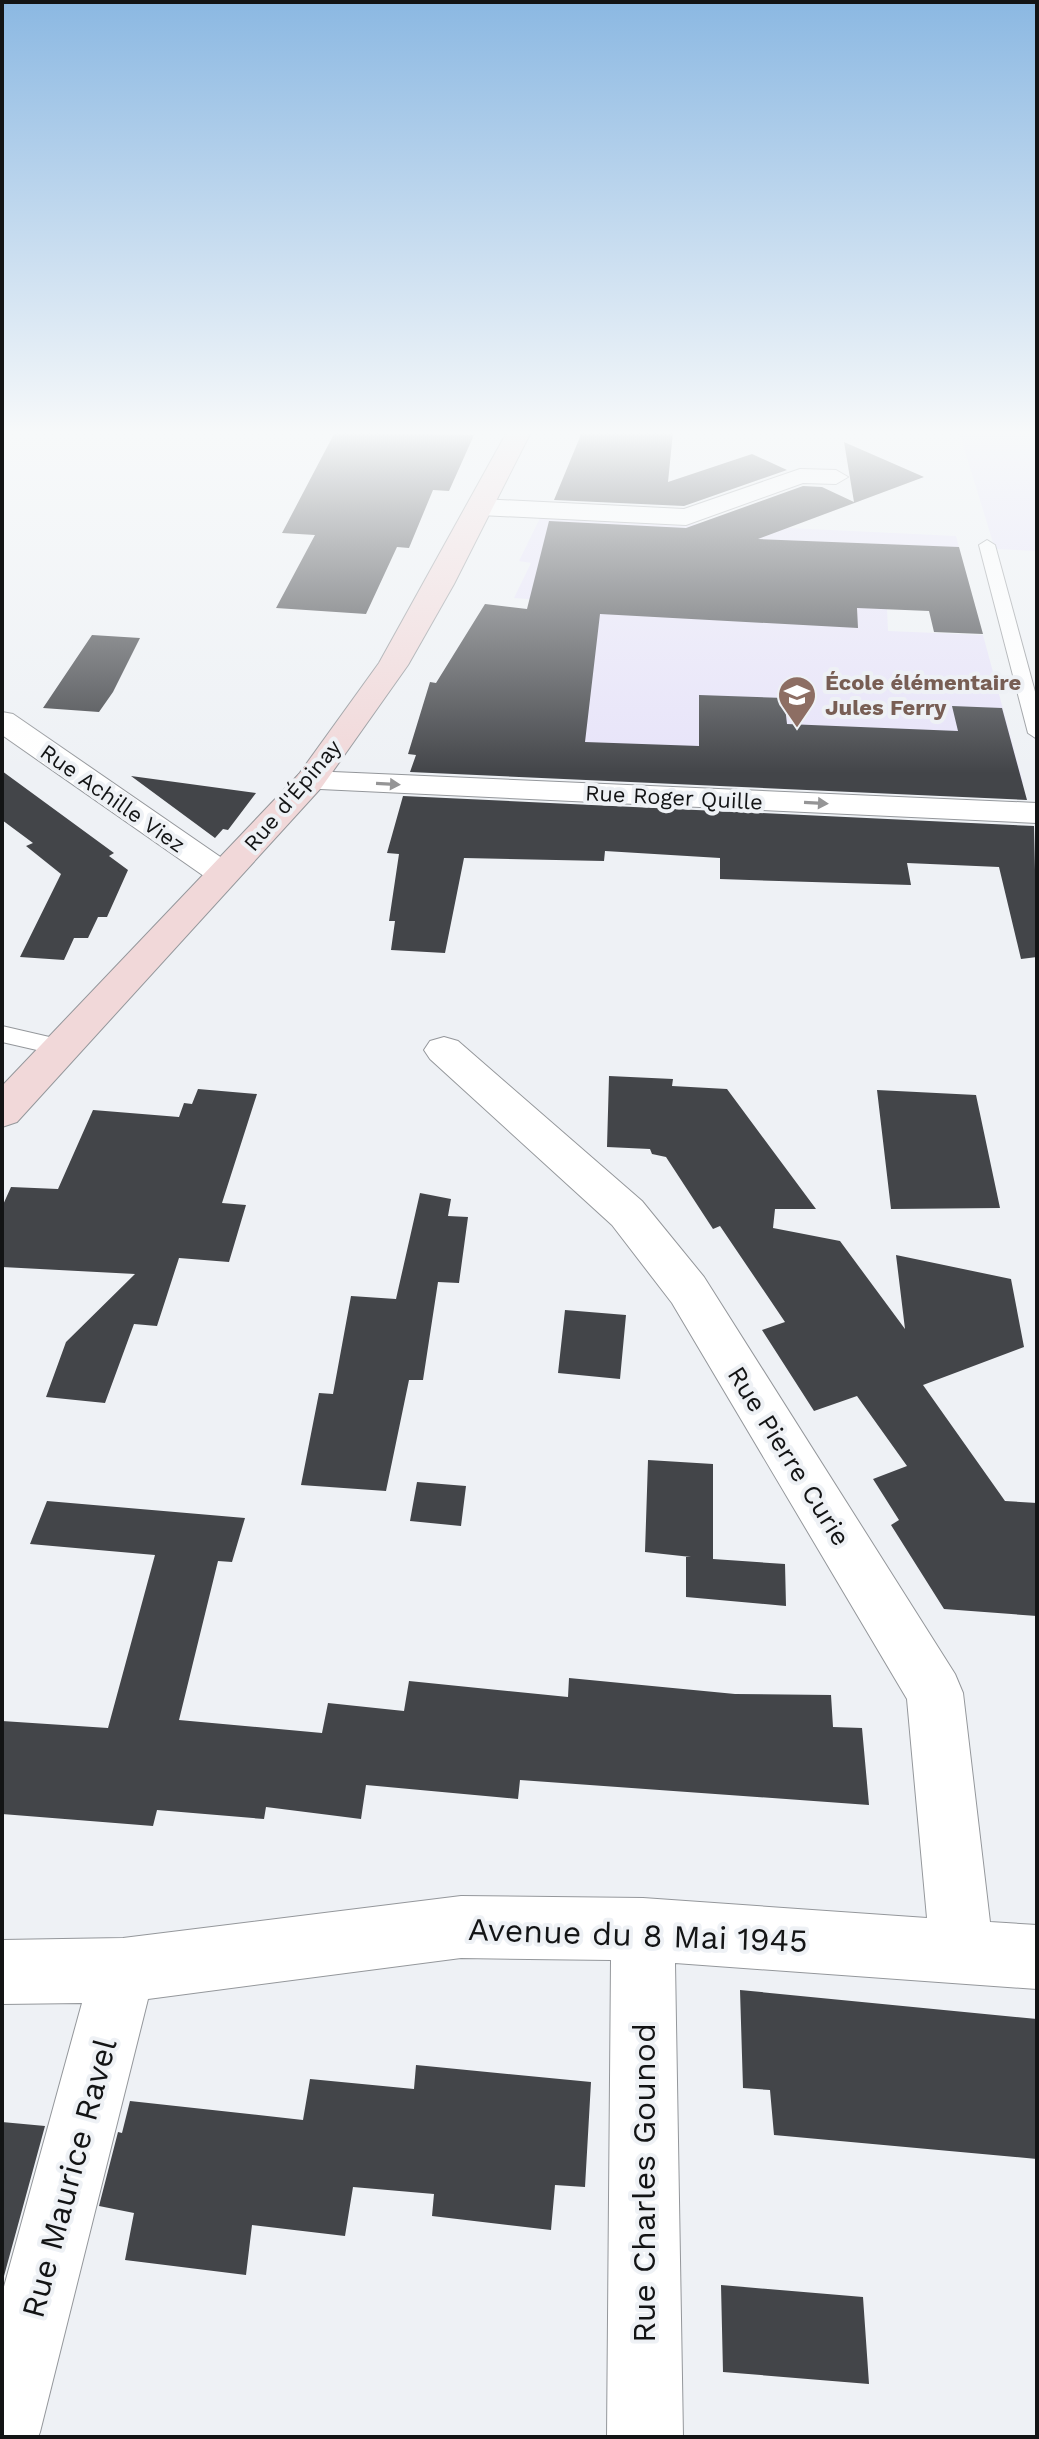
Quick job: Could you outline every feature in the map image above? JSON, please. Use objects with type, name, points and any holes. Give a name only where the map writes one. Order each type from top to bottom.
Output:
[{"type":"main road","name":"Rue d'Épinay","points":[[2,1112],[310,781],[393,665],[459,546]]},
{"type":"street","name":"Rue Achille Viez","points":[[3,723],[223,874]]},
{"type":"street","name":"Rue Roger Quille","points":[[310,781],[1037,813]]},
{"type":"street","name":"Rue Pierre Curie","points":[[444,1050],[627,1213],[688,1290],[935,1693],[962,1951]]},
{"type":"street","name":"Avenue du 8 Mai 1945","points":[[2,1972],[123,1970],[461,1927],[643,1929],[1037,1957]]},
{"type":"street","name":"Rue Charles Gounod","points":[[643,1929],[645,2437]]},
{"type":"street","name":"Rue Maurice Ravel","points":[[2,2432],[123,1970]]},
{"type":"lane","points":[[987,546],[1037,733]]},
{"type":"lane","points":[[2,1034],[63,1048]]},
{"type":"shaded area","points":[[526,546],[959,546],[974,605],[887,609],[888,631],[983,635],[1023,783],[581,765],[555,601],[514,598],[531,563],[519,561]]},
{"type":"shaded area","points":[[994,546],[1037,546],[1037,551],[995,549]]},
{"type":"building","points":[[309,546],[410,546],[397,547],[366,614],[276,608]]},
{"type":"building","points":[[543,546],[959,547],[983,634],[934,632],[929,611],[857,608],[858,628],[600,614],[585,742],[699,746],[699,695],[784,698],[787,724],[958,731],[952,706],[1002,708],[1027,800],[410,772],[416,755],[408,754],[430,682],[436,683],[485,604],[527,609]]},
{"type":"building","points":[[92,635],[140,638],[113,692],[99,712],[43,708]]},
{"type":"building","points":[[2,771],[114,853],[109,856],[128,870],[107,917],[98,917],[88,938],[74,938],[64,960],[20,957],[61,874],[26,846],[33,843],[2,820]]},
{"type":"building","points":[[131,776],[256,793],[228,830],[223,829],[215,838]]},
{"type":"building","points":[[403,796],[1034,826],[1037,957],[1021,959],[999,867],[907,863],[911,885],[720,879],[720,858],[605,851],[604,861],[464,858],[445,953],[391,950],[395,921],[389,921],[399,854],[387,853]]},
{"type":"building","points":[[609,1076],[673,1079],[672,1086],[727,1089],[816,1209],[775,1209],[773,1228],[840,1241],[905,1329],[896,1255],[1011,1279],[1024,1347],[923,1385],[1005,1501],[1037,1503],[1037,1616],[944,1609],[891,1525],[899,1520],[873,1479],[907,1466],[857,1396],[814,1411],[762,1330],[785,1322],[720,1226],[713,1229],[666,1157],[652,1154],[650,1149],[607,1147]]},
{"type":"building","points":[[198,1089],[257,1094],[222,1203],[246,1205],[229,1262],[179,1258],[157,1326],[134,1324],[105,1403],[46,1397],[66,1342],[135,1274],[2,1267],[2,1207],[11,1187],[58,1189],[93,1110],[179,1117],[184,1103],[192,1104]]},
{"type":"building","points":[[877,1090],[976,1095],[1000,1208],[891,1209]]},
{"type":"building","points":[[420,1193],[451,1199],[448,1216],[468,1217],[459,1283],[438,1282],[423,1380],[409,1380],[386,1491],[301,1485],[319,1393],[333,1394],[351,1296],[396,1299]]},
{"type":"building","points":[[565,1310],[626,1315],[620,1379],[558,1373]]},
{"type":"building","points":[[648,1460],[713,1464],[713,1559],[785,1564],[786,1606],[686,1597],[686,1557],[691,1557],[645,1552]]},
{"type":"building","points":[[417,1482],[466,1486],[461,1526],[410,1521]]},
{"type":"building","points":[[47,1501],[245,1518],[232,1562],[218,1561],[179,1720],[322,1733],[328,1703],[404,1711],[409,1681],[568,1697],[569,1678],[735,1694],[831,1695],[833,1727],[862,1728],[869,1805],[520,1780],[518,1799],[366,1785],[361,1819],[266,1807],[264,1819],[157,1810],[153,1826],[2,1814],[2,1721],[108,1728],[155,1555],[30,1544]]},
{"type":"building","points":[[740,1990],[1037,2019],[1037,2159],[774,2135],[770,2090],[743,2088]]},
{"type":"building","points":[[416,2065],[591,2082],[585,2187],[555,2185],[551,2230],[432,2216],[434,2194],[353,2187],[345,2236],[252,2225],[246,2275],[125,2260],[134,2213],[99,2206],[118,2132],[122,2133],[130,2101],[303,2120],[310,2079],[414,2089]]},
{"type":"building","points":[[2,2122],[45,2126],[4,2276],[2,2275]]},
{"type":"building","points":[[721,2285],[863,2297],[869,2384],[723,2372]]},
{"type":"place","name":"École élémentaire Jules Ferry","points":[[797,729]]}]
